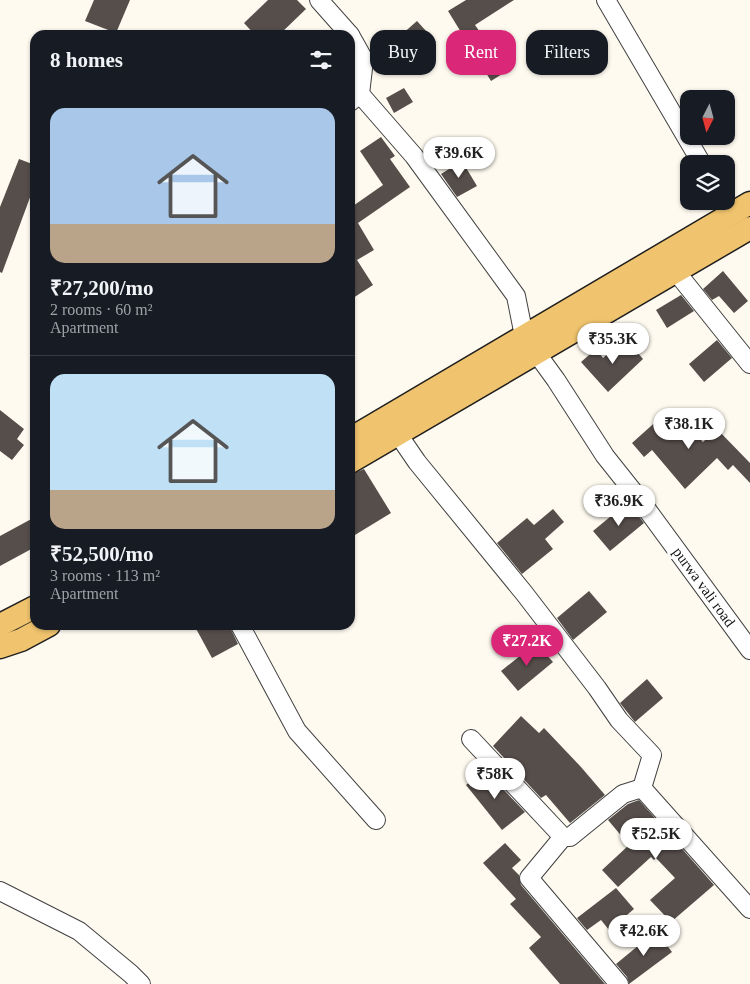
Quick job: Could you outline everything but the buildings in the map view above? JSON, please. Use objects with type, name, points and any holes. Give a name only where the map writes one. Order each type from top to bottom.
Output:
[{"type":"main road","points":[[355,458],[392,426],[668,262],[730,210]]},
{"type":"main road","points":[[668,262],[750,228]]},
{"type":"main road","points":[[355,432],[392,426]]},
{"type":"main road","points":[[0,625],[30,610]]},
{"type":"main road","points":[[0,648],[40,630]]},
{"type":"street","points":[[319,0],[346,30]]},
{"type":"street","points":[[606,0],[697,155]]},
{"type":"street","points":[[355,41],[364,60],[355,98],[414,156],[516,296],[531,345]]},
{"type":"street","points":[[668,262],[750,364]]},
{"type":"street","name":"purwa vali road","points":[[531,345],[605,456],[640,500],[750,650]]},
{"type":"street","points":[[392,426],[417,462],[480,538],[597,688],[618,720],[652,755],[642,788]]},
{"type":"street","points":[[243,630],[297,731],[376,820]]},
{"type":"street","points":[[471,739],[563,838]]},
{"type":"street","points":[[619,984],[529,878],[563,838],[570,837],[623,794],[642,788]]},
{"type":"street","points":[[642,788],[750,909]]},
{"type":"street","points":[[0,891],[79,931],[141,984]]}]
